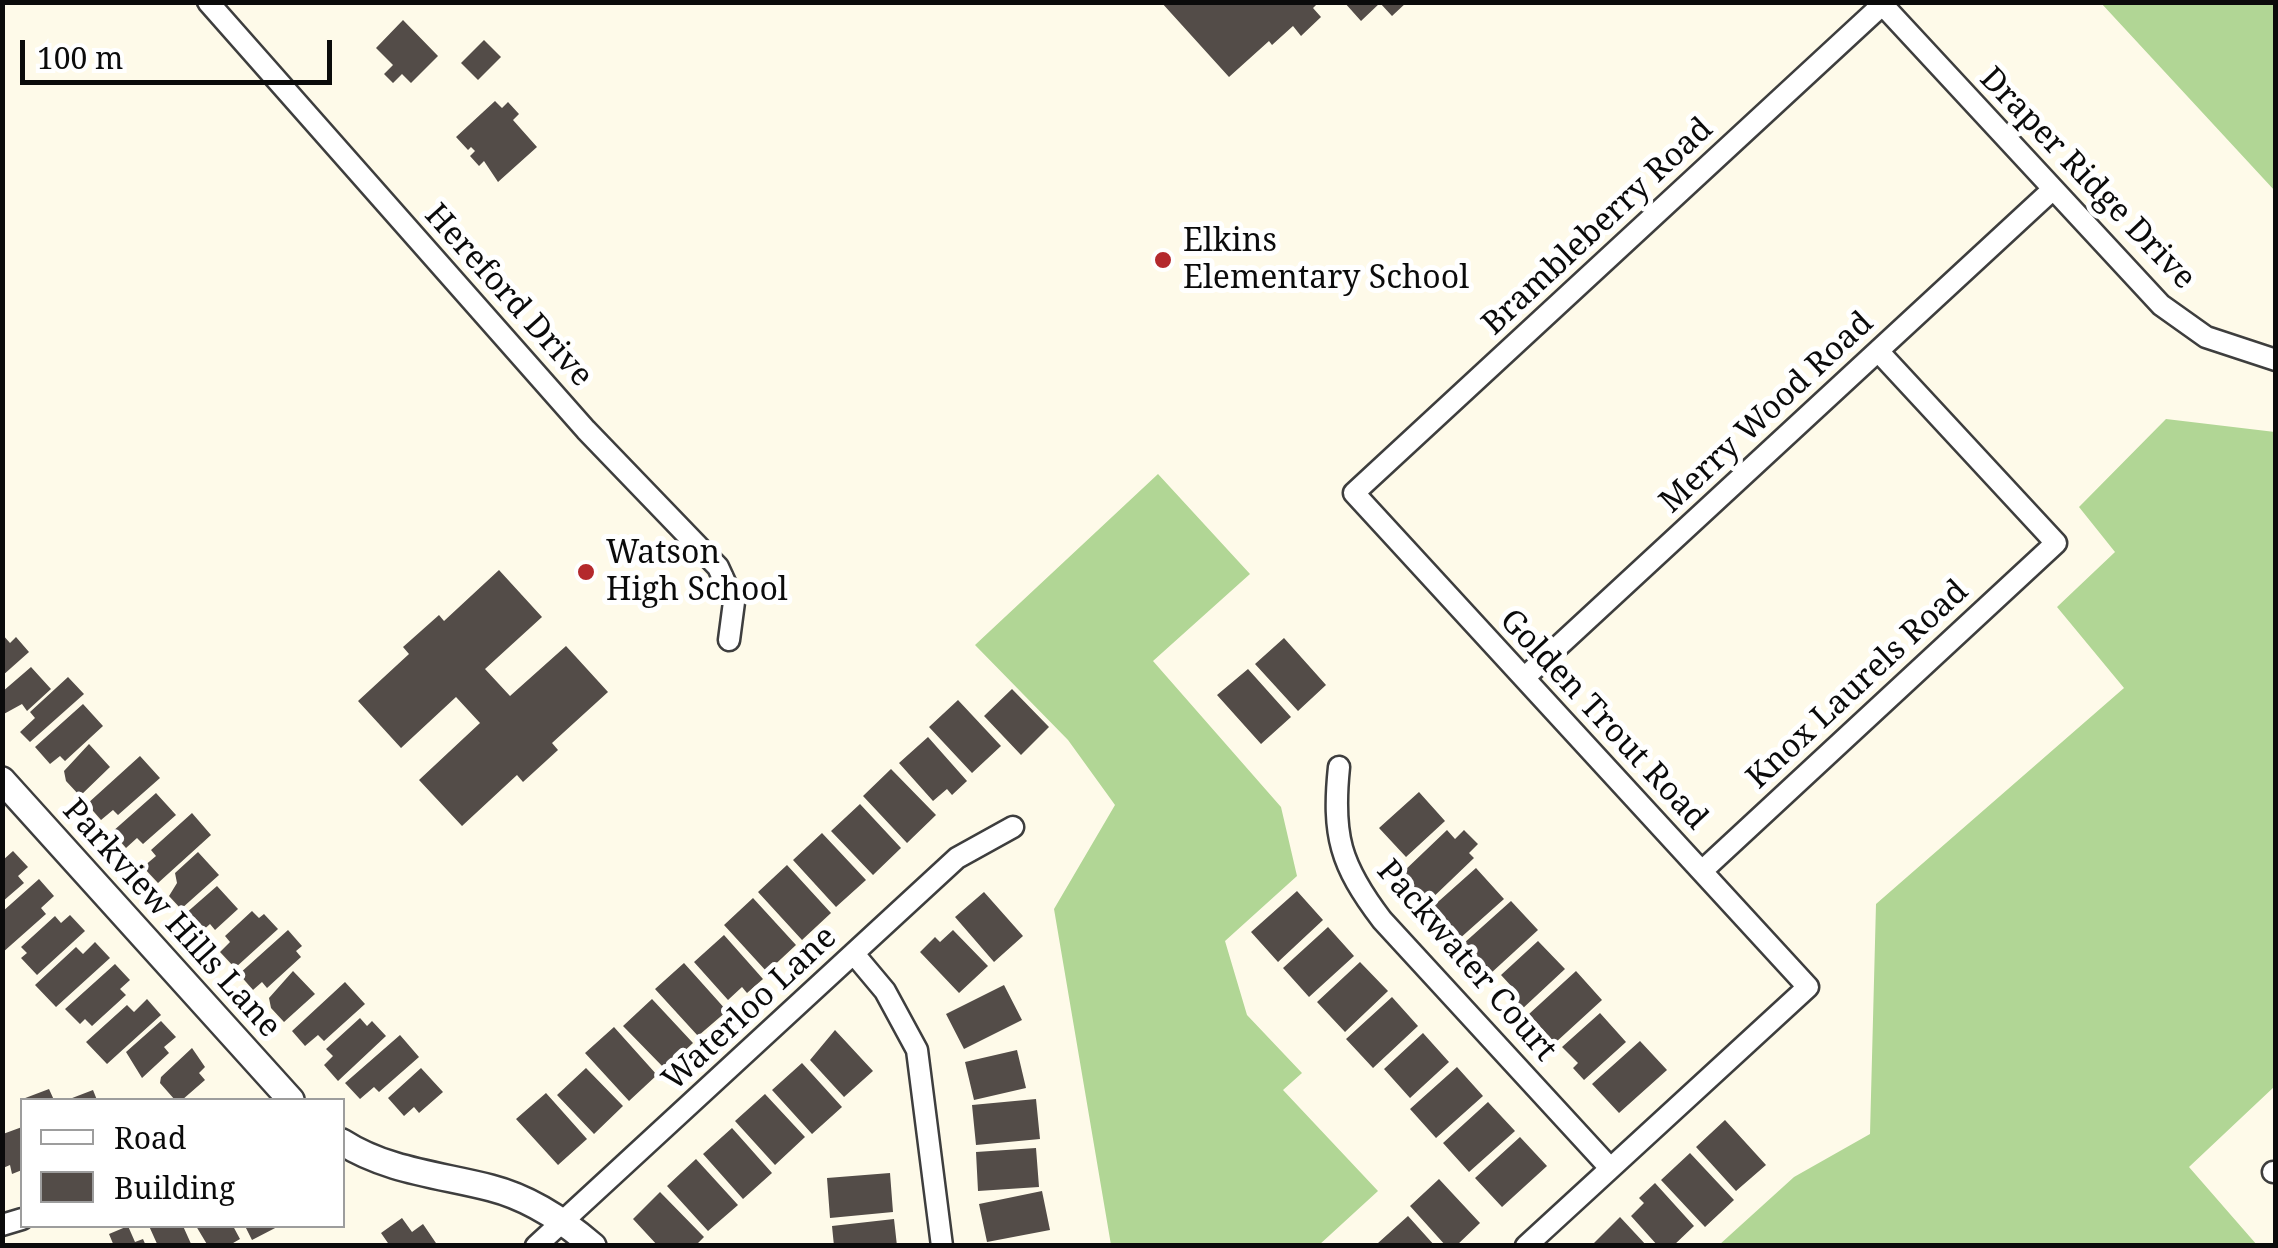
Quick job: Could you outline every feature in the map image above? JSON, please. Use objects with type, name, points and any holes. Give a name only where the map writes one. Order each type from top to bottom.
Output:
[{"type":"street","name":"Hereford Drive","points":[[208,2],[586,430],[718,567],[734,602],[729,640]]},
{"type":"street","name":"Draper Ridge Drive","points":[[1881,4],[2161,305],[2206,338],[2276,360]]},
{"type":"street","name":"Brambleberry Road","points":[[1354,493],[1881,4]]},
{"type":"street","name":"Merry Wood Road","points":[[1524,678],[2052,191]]},
{"type":"street","name":"Knox Laurels Road","points":[[1702,871],[2056,543],[1878,351]]},
{"type":"street","name":"Golden Trout Road","points":[[1354,493],[1808,987],[1610,1168]]},
{"type":"street","name":"Packwater Court","points":[[1339,767],[1334,817],[1353,882],[1382,920],[1610,1168]]},
{"type":"street","name":"Parkview Hills Lane","points":[[2,780],[280,1097]]},
{"type":"street","name":"Waterloo Lane","points":[[536,1246],[957,858],[1013,826]]},
{"type":"street","points":[[854,954],[885,991],[917,1050],[942,1246]]},
{"type":"street","points":[[345,1143],[406,1169],[496,1189],[565,1222],[592,1246]]},
{"type":"street","points":[[1526,1246],[1610,1168]]},
{"type":"green space","points":[[2101,3],[2275,3],[2275,191]]},
{"type":"green space","points":[[2166,419],[2275,432],[2275,1086],[2189,1167],[2257,1245],[1719,1245],[1794,1177],[1870,1134],[1876,904],[2124,688],[2057,607],[2115,552],[2079,507]]},
{"type":"green space","points":[[1158,474],[1250,574],[1153,661],[1281,807],[1297,876],[1225,941],[1247,1015],[1302,1073],[1283,1090],[1378,1191],[1319,1245],[1111,1245],[1054,909],[1115,805],[1068,740],[975,645]]},
{"type":"building","points":[[1161,2],[1319,2],[1313,8],[1321,17],[1301,36],[1293,26],[1272,45],[1269,41],[1229,77]]},
{"type":"building","points":[[1344,2],[1407,2],[1392,16],[1380,3],[1361,21]]},
{"type":"building","points":[[403,20],[438,56],[411,83],[402,74],[393,83],[384,74],[393,65],[376,48]]},
{"type":"building","points":[[484,40],[501,57],[478,80],[461,63]]},
{"type":"building","points":[[495,101],[502,108],[508,102],[519,114],[513,120],[537,147],[498,182],[484,161],[479,166],[470,156],[475,151],[471,147],[468,150],[456,137]]},
{"type":"building","points":[[499,570],[542,617],[485,669],[510,696],[566,646],[608,692],[552,743],[558,750],[523,782],[517,775],[462,826],[419,780],[480,723],[456,697],[401,748],[358,701],[409,654],[403,647],[439,615],[444,621]]},
{"type":"building","points":[[2,634],[10,643],[16,637],[29,652],[2,676]]},
{"type":"building","points":[[1284,638],[1326,685],[1298,711],[1255,664]]},
{"type":"building","points":[[31,667],[51,689],[27,711],[22,704],[2,715],[2,692]]},
{"type":"building","points":[[1248,669],[1291,717],[1261,744],[1217,695]]},
{"type":"building","points":[[68,677],[84,694],[30,742],[20,732],[35,718],[30,712]]},
{"type":"building","points":[[1012,689],[1049,727],[1021,755],[984,716]]},
{"type":"building","points":[[958,700],[1001,746],[972,773],[929,727]]},
{"type":"building","points":[[83,704],[103,726],[65,761],[60,756],[50,764],[35,747]]},
{"type":"building","points":[[928,737],[967,781],[952,795],[947,789],[933,801],[899,763]]},
{"type":"building","points":[[89,744],[110,767],[80,796],[66,781],[64,771]]},
{"type":"building","points":[[140,756],[160,778],[118,815],[113,810],[101,820],[87,804]]},
{"type":"building","points":[[891,769],[936,815],[907,843],[863,796]]},
{"type":"building","points":[[1419,792],[1445,821],[1406,857],[1379,828]]},
{"type":"building","points":[[156,793],[176,815],[143,844],[137,838],[126,848],[112,832]]},
{"type":"building","points":[[860,804],[901,848],[873,875],[831,831]]},
{"type":"building","points":[[192,813],[211,835],[158,883],[143,867],[156,856],[151,850]]},
{"type":"building","points":[[1447,830],[1455,839],[1464,830],[1478,844],[1469,853],[1474,858],[1425,905],[1402,873]]},
{"type":"building","points":[[822,833],[866,880],[836,907],[793,860]]},
{"type":"building","points":[[13,851],[28,867],[18,876],[24,883],[2,902],[2,861]]},
{"type":"building","points":[[198,852],[219,875],[181,909],[169,896],[177,883],[175,873]]},
{"type":"building","points":[[787,865],[831,913],[802,940],[758,892]]},
{"type":"building","points":[[1476,868],[1504,899],[1458,940],[1430,909]]},
{"type":"building","points":[[39,879],[54,896],[41,908],[46,914],[2,953],[2,912]]},
{"type":"building","points":[[217,886],[238,909],[215,930],[210,924],[201,932],[185,914]]},
{"type":"building","points":[[1297,891],[1323,920],[1278,962],[1251,932]]},
{"type":"building","points":[[984,892],[1023,936],[994,962],[955,917]]},
{"type":"building","points":[[753,898],[796,945],[767,972],[724,925]]},
{"type":"building","points":[[1511,901],[1538,930],[1490,974],[1463,944]]},
{"type":"building","points":[[252,911],[259,918],[264,914],[278,929],[235,968],[220,952],[230,942],[225,936]]},
{"type":"building","points":[[70,915],[85,931],[37,975],[21,958],[27,953],[21,947],[55,916],[61,923]]},
{"type":"building","points":[[1328,927],[1354,956],[1309,997],[1283,968]]},
{"type":"building","points":[[288,930],[302,946],[296,951],[301,957],[267,988],[262,982],[253,990],[239,974]]},
{"type":"building","points":[[953,930],[988,966],[959,993],[920,952],[935,937],[940,942]]},
{"type":"building","points":[[724,935],[763,979],[747,993],[742,987],[728,1000],[694,962]]},
{"type":"building","points":[[1538,941],[1565,969],[1521,1010],[1507,994],[1513,988],[1501,975]]},
{"type":"building","points":[[95,942],[110,958],[56,1007],[35,985],[76,947],[83,954]]},
{"type":"building","points":[[1360,962],[1388,991],[1345,1032],[1317,1002]]},
{"type":"building","points":[[684,963],[727,1011],[698,1036],[655,989]]},
{"type":"building","points":[[115,964],[130,980],[120,989],[126,995],[92,1026],[85,1019],[80,1024],[65,1009]]},
{"type":"building","points":[[293,971],[315,994],[284,1022],[271,1008],[269,998]]},
{"type":"building","points":[[1576,971],[1602,1000],[1555,1043],[1529,1014]]},
{"type":"building","points":[[345,982],[365,1004],[324,1041],[318,1035],[305,1046],[292,1031]]},
{"type":"building","points":[[1004,985],[1022,1020],[964,1049],[946,1014]]},
{"type":"building","points":[[1392,997],[1418,1026],[1373,1068],[1346,1039]]},
{"type":"building","points":[[147,999],[161,1015],[107,1064],[86,1042],[127,1005],[134,1012]]},
{"type":"building","points":[[652,999],[693,1043],[665,1069],[623,1026]]},
{"type":"building","points":[[1600,1013],[1626,1042],[1584,1080],[1573,1068],[1578,1063],[1562,1047]]},
{"type":"building","points":[[360,1018],[367,1026],[372,1021],[386,1036],[338,1081],[324,1065],[333,1056],[326,1049]]},
{"type":"building","points":[[161,1021],[176,1037],[164,1047],[169,1053],[142,1078],[126,1052]]},
{"type":"building","points":[[614,1027],[657,1075],[629,1101],[585,1053]]},
{"type":"building","points":[[835,1030],[873,1071],[844,1097],[810,1060]]},
{"type":"building","points":[[1423,1033],[1449,1062],[1410,1098],[1384,1069]]},
{"type":"building","points":[[400,1035],[419,1057],[379,1092],[374,1087],[360,1099],[345,1083]]},
{"type":"building","points":[[1640,1041],[1667,1070],[1619,1113],[1592,1084]]},
{"type":"building","points":[[192,1048],[205,1067],[199,1073],[205,1080],[184,1098],[173,1098],[160,1083],[161,1077]]},
{"type":"building","points":[[1017,1050],[1026,1088],[974,1100],[965,1062]]},
{"type":"building","points":[[802,1063],[842,1107],[812,1134],[772,1090]]},
{"type":"building","points":[[1457,1067],[1483,1096],[1436,1138],[1410,1109]]},
{"type":"building","points":[[421,1068],[443,1092],[419,1113],[414,1107],[404,1116],[388,1098]]},
{"type":"building","points":[[586,1068],[623,1106],[594,1134],[557,1095]]},
{"type":"building","points":[[49,1089],[53,1098],[25,1098]]},
{"type":"building","points":[[93,1090],[96,1098],[72,1098]]},
{"type":"building","points":[[546,1093],[587,1139],[558,1165],[516,1119]]},
{"type":"building","points":[[765,1094],[805,1137],[775,1165],[735,1121]]},
{"type":"building","points":[[1036,1099],[1040,1139],[976,1145],[972,1105]]},
{"type":"building","points":[[1488,1102],[1515,1131],[1469,1172],[1443,1143]]},
{"type":"building","points":[[1725,1120],[1766,1165],[1736,1191],[1696,1147]]},
{"type":"building","points":[[20,1128],[20,1171],[12,1174],[10,1165],[3,1168],[3,1134]]},
{"type":"building","points":[[732,1128],[772,1173],[743,1199],[703,1154]]},
{"type":"building","points":[[1520,1137],[1547,1166],[1502,1207],[1475,1178]]},
{"type":"building","points":[[1036,1148],[1039,1187],[978,1191],[976,1152]]},
{"type":"building","points":[[1690,1153],[1734,1200],[1705,1227],[1661,1180]]},
{"type":"building","points":[[696,1159],[738,1205],[708,1231],[667,1186]]},
{"type":"building","points":[[890,1173],[893,1212],[830,1218],[827,1178]]},
{"type":"building","points":[[1439,1179],[1480,1223],[1456,1246],[1446,1246],[1410,1206]]},
{"type":"building","points":[[1655,1183],[1694,1226],[1673,1246],[1658,1246],[1631,1216],[1644,1203],[1639,1198]]},
{"type":"building","points":[[1042,1191],[1050,1230],[987,1242],[979,1204]]},
{"type":"building","points":[[660,1192],[704,1237],[695,1246],[658,1246],[633,1219]]},
{"type":"building","points":[[1408,1216],[1435,1246],[1378,1243]]},
{"type":"building","points":[[1620,1217],[1647,1246],[1591,1246]]},
{"type":"building","points":[[402,1218],[412,1232],[423,1224],[438,1246],[390,1246],[381,1233]]},
{"type":"building","points":[[894,1219],[897,1246],[834,1246],[832,1226]]},
{"type":"building","points":[[129,1228],[135,1242],[143,1239],[146,1246],[114,1246],[109,1234]]},
{"type":"building","points":[[150,1228],[184,1228],[192,1246],[158,1246]]},
{"type":"building","points":[[197,1228],[234,1228],[240,1239],[228,1246],[208,1246]]},
{"type":"building","points":[[246,1228],[275,1228],[252,1240]]},
{"type":"place","name":"Elkins Elementary School","points":[[1163,260]]},
{"type":"place","name":"Watson High School","points":[[586,572]]}]
